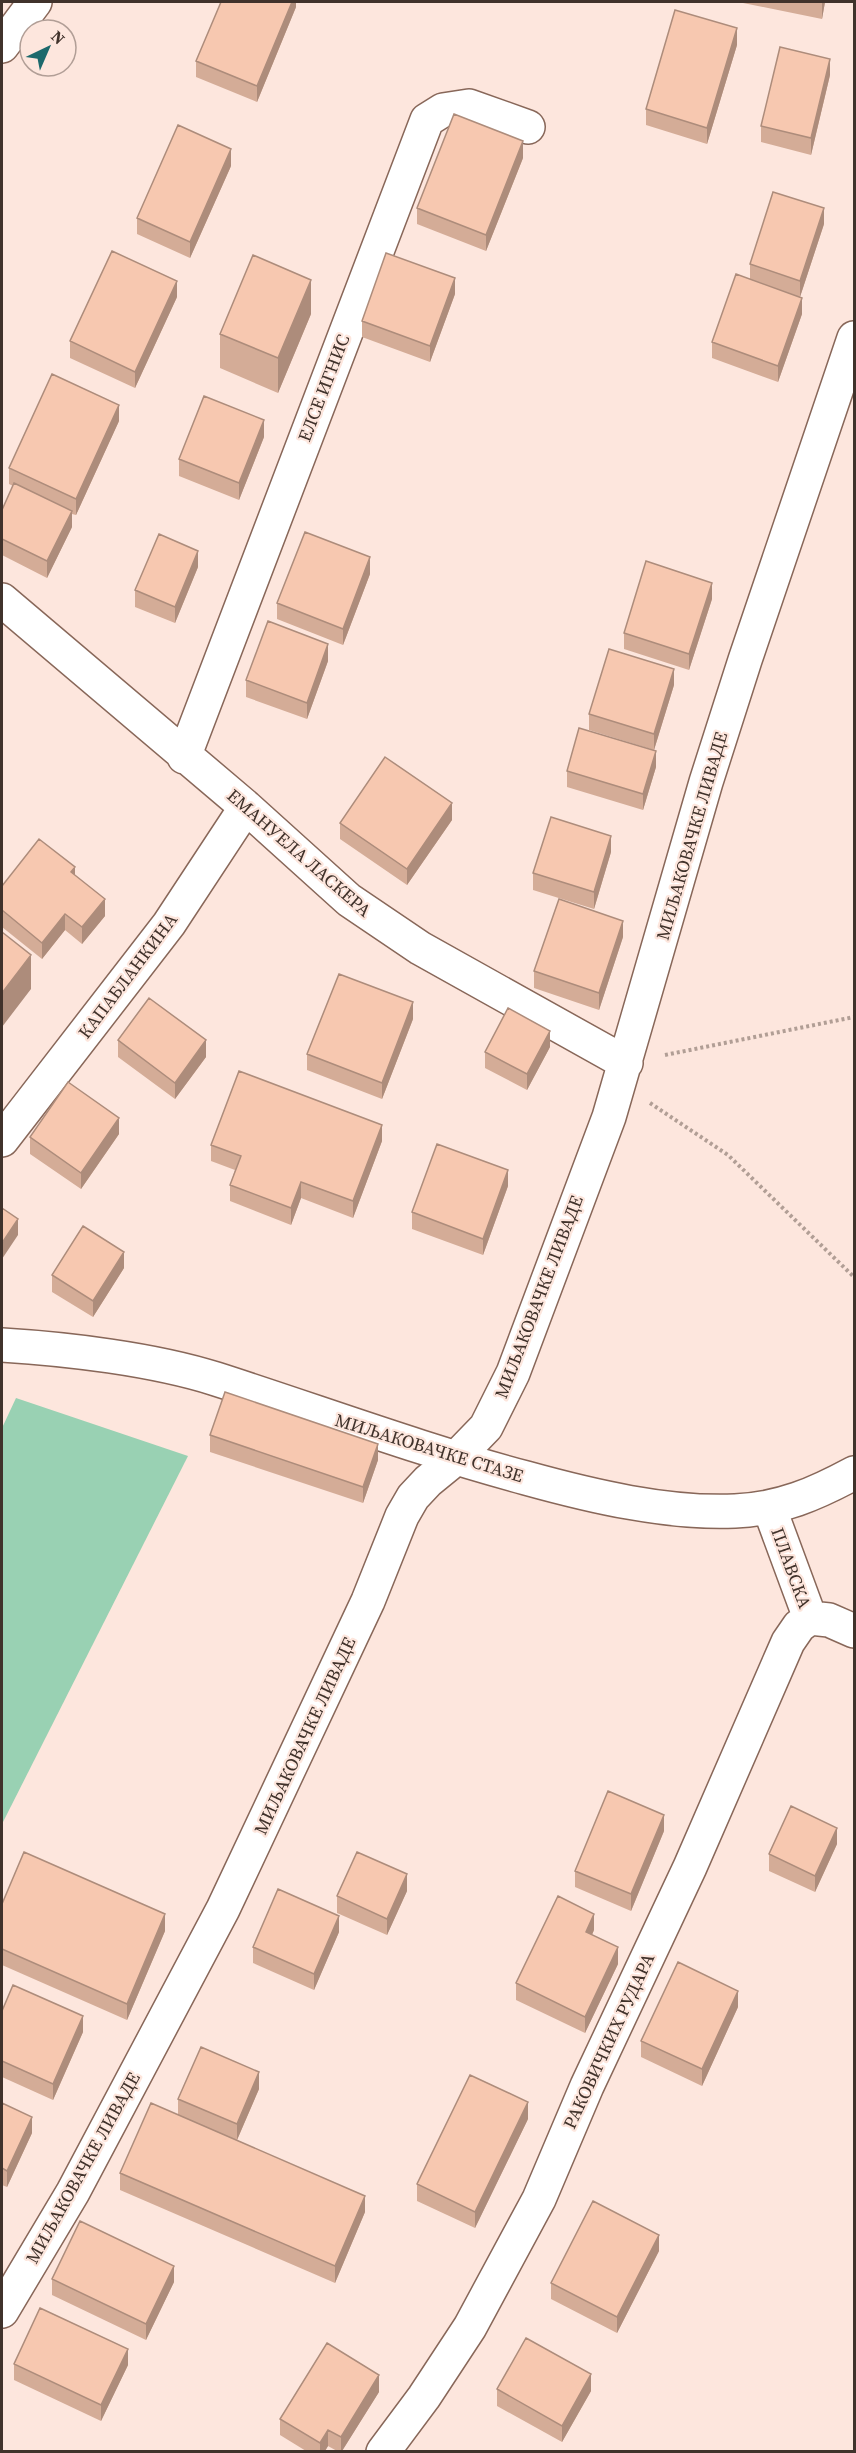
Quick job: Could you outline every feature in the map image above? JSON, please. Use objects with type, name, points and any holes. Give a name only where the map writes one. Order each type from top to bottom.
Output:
[{"type":"street","points":[[2,46],[34,2]]},
{"type":"street","name":"ЕЛСЕ ИГНИС","points":[[184,757],[427,120],[443,110],[470,106],[528,127]]},
{"type":"street","name":"МИЉАКОВАЧКЕ ЛИВАДЕ","points":[[2,2311],[73,2193],[223,1910],[368,1601],[402,1516],[413,1497],[428,1481],[455,1459],[486,1427],[513,1372],[609,1117],[706,782],[741,671],[855,338]]},
{"type":"street","name":"ЕМАНУЕЛА ЛАСКЕРА","points":[[2,600],[184,757],[246,807],[349,900],[420,948],[623,1073]]},
{"type":"street","name":"КАПАБЛАНКИНА","points":[[2,1140],[169,924],[246,807]]},
{"type":"street","name":"МИЉАКОВАЧКЕ СТАЗЕ","points":[[2,1345],[51,1348],[143,1362],[213,1378],[455,1459],[564,1489],[630,1502],[697,1510],[736,1511],[769,1507],[806,1498],[855,1473]]},
{"type":"street","name":"ПЛАВСКА","points":[[769,1507],[810,1618],[829,1620],[855,1631]]},
{"type":"street","name":"РАКОВИЧКИХ РУДАРА","points":[[383,2451],[424,2397],[470,2327],[538,2199],[587,2086],[690,1867],[788,1642],[800,1626],[810,1618]]},
{"type":"path","points":[[623,1073],[855,1017]]},
{"type":"path","points":[[623,1073],[728,1155],[855,1277]]},
{"type":"green space","points":[[16,1398],[188,1456],[2,1824],[2,1428]]},
{"type":"building","points":[[221,2],[292,2],[257,86],[196,61]]},
{"type":"building","points":[[675,10],[737,28],[707,128],[646,109]]},
{"type":"building","points":[[780,47],[830,59],[811,138],[761,126]]},
{"type":"building","points":[[454,114],[523,141],[486,235],[417,208]]},
{"type":"building","points":[[178,125],[231,149],[190,242],[137,218]]},
{"type":"building","points":[[773,192],[824,208],[800,281],[750,264]]},
{"type":"building","points":[[112,251],[177,281],[135,372],[70,341]]},
{"type":"building","points":[[386,253],[455,278],[430,346],[362,321]]},
{"type":"building","points":[[253,255],[311,280],[278,358],[220,334]]},
{"type":"building","points":[[736,274],[802,298],[778,366],[712,342]]},
{"type":"building","points":[[52,374],[119,405],[76,499],[9,468]]},
{"type":"building","points":[[204,396],[264,420],[239,483],[179,459]]},
{"type":"building","points":[[14,483],[72,511],[47,561],[2,539],[2,510]]},
{"type":"building","points":[[305,532],[370,557],[343,629],[277,603]]},
{"type":"building","points":[[159,534],[198,551],[175,607],[135,590]]},
{"type":"building","points":[[646,561],[712,583],[689,654],[624,633]]},
{"type":"building","points":[[268,621],[328,644],[307,703],[246,680]]},
{"type":"building","points":[[609,649],[674,669],[654,734],[589,714]]},
{"type":"building","points":[[579,728],[656,751],[643,794],[567,771]]},
{"type":"building","points":[[385,757],[452,803],[407,869],[340,823]]},
{"type":"building","points":[[551,817],[611,836],[594,892],[533,873]]},
{"type":"building","points":[[39,839],[75,867],[71,872],[105,899],[82,927],[65,914],[42,943],[2,910],[2,886]]},
{"type":"building","points":[[559,899],[623,921],[599,993],[534,971]]},
{"type":"building","points":[[2,932],[31,955],[2,993]]},
{"type":"building","points":[[339,974],[413,1002],[382,1083],[307,1054]]},
{"type":"building","points":[[149,998],[206,1040],[175,1083],[118,1040]]},
{"type":"building","points":[[508,1008],[550,1031],[527,1074],[485,1052]]},
{"type":"building","points":[[239,1071],[382,1125],[353,1201],[301,1182],[291,1208],[230,1185],[241,1156],[211,1145]]},
{"type":"building","points":[[68,1082],[119,1118],[81,1173],[30,1137]]},
{"type":"building","points":[[437,1144],[508,1170],[483,1239],[412,1212]]},
{"type":"building","points":[[2,1208],[18,1219],[2,1243]]},
{"type":"building","points":[[83,1226],[124,1252],[93,1301],[52,1275]]},
{"type":"building","points":[[225,1392],[378,1444],[363,1487],[210,1435]]},
{"type":"building","points":[[608,1791],[664,1815],[631,1894],[575,1871]]},
{"type":"building","points":[[791,1806],[837,1828],[815,1876],[769,1854]]},
{"type":"building","points":[[24,1852],[165,1914],[127,2004],[2,1949],[2,1904]]},
{"type":"building","points":[[357,1852],[407,1874],[387,1919],[337,1896]]},
{"type":"building","points":[[278,1889],[339,1916],[314,1974],[253,1947]]},
{"type":"building","points":[[558,1896],[594,1914],[586,1932],[618,1947],[585,2017],[516,1983]]},
{"type":"building","points":[[678,1962],[738,1991],[702,2069],[641,2041]]},
{"type":"building","points":[[13,1985],[83,2016],[53,2084],[2,2061],[2,2011]]},
{"type":"building","points":[[201,2047],[259,2072],[237,2124],[178,2099]]},
{"type":"building","points":[[470,2075],[528,2102],[475,2212],[417,2184]]},
{"type":"building","points":[[2,2103],[32,2117],[7,2171],[2,2168]]},
{"type":"building","points":[[151,2103],[365,2196],[335,2266],[120,2173]]},
{"type":"building","points":[[593,2201],[659,2235],[617,2317],[551,2283]]},
{"type":"building","points":[[80,2221],[174,2266],[146,2324],[52,2279]]},
{"type":"building","points":[[40,2308],[128,2349],[101,2405],[14,2364]]},
{"type":"building","points":[[526,2338],[591,2374],[562,2426],[497,2389]]},
{"type":"building","points":[[327,2343],[379,2375],[341,2437],[328,2430],[320,2443],[280,2419]]}]
